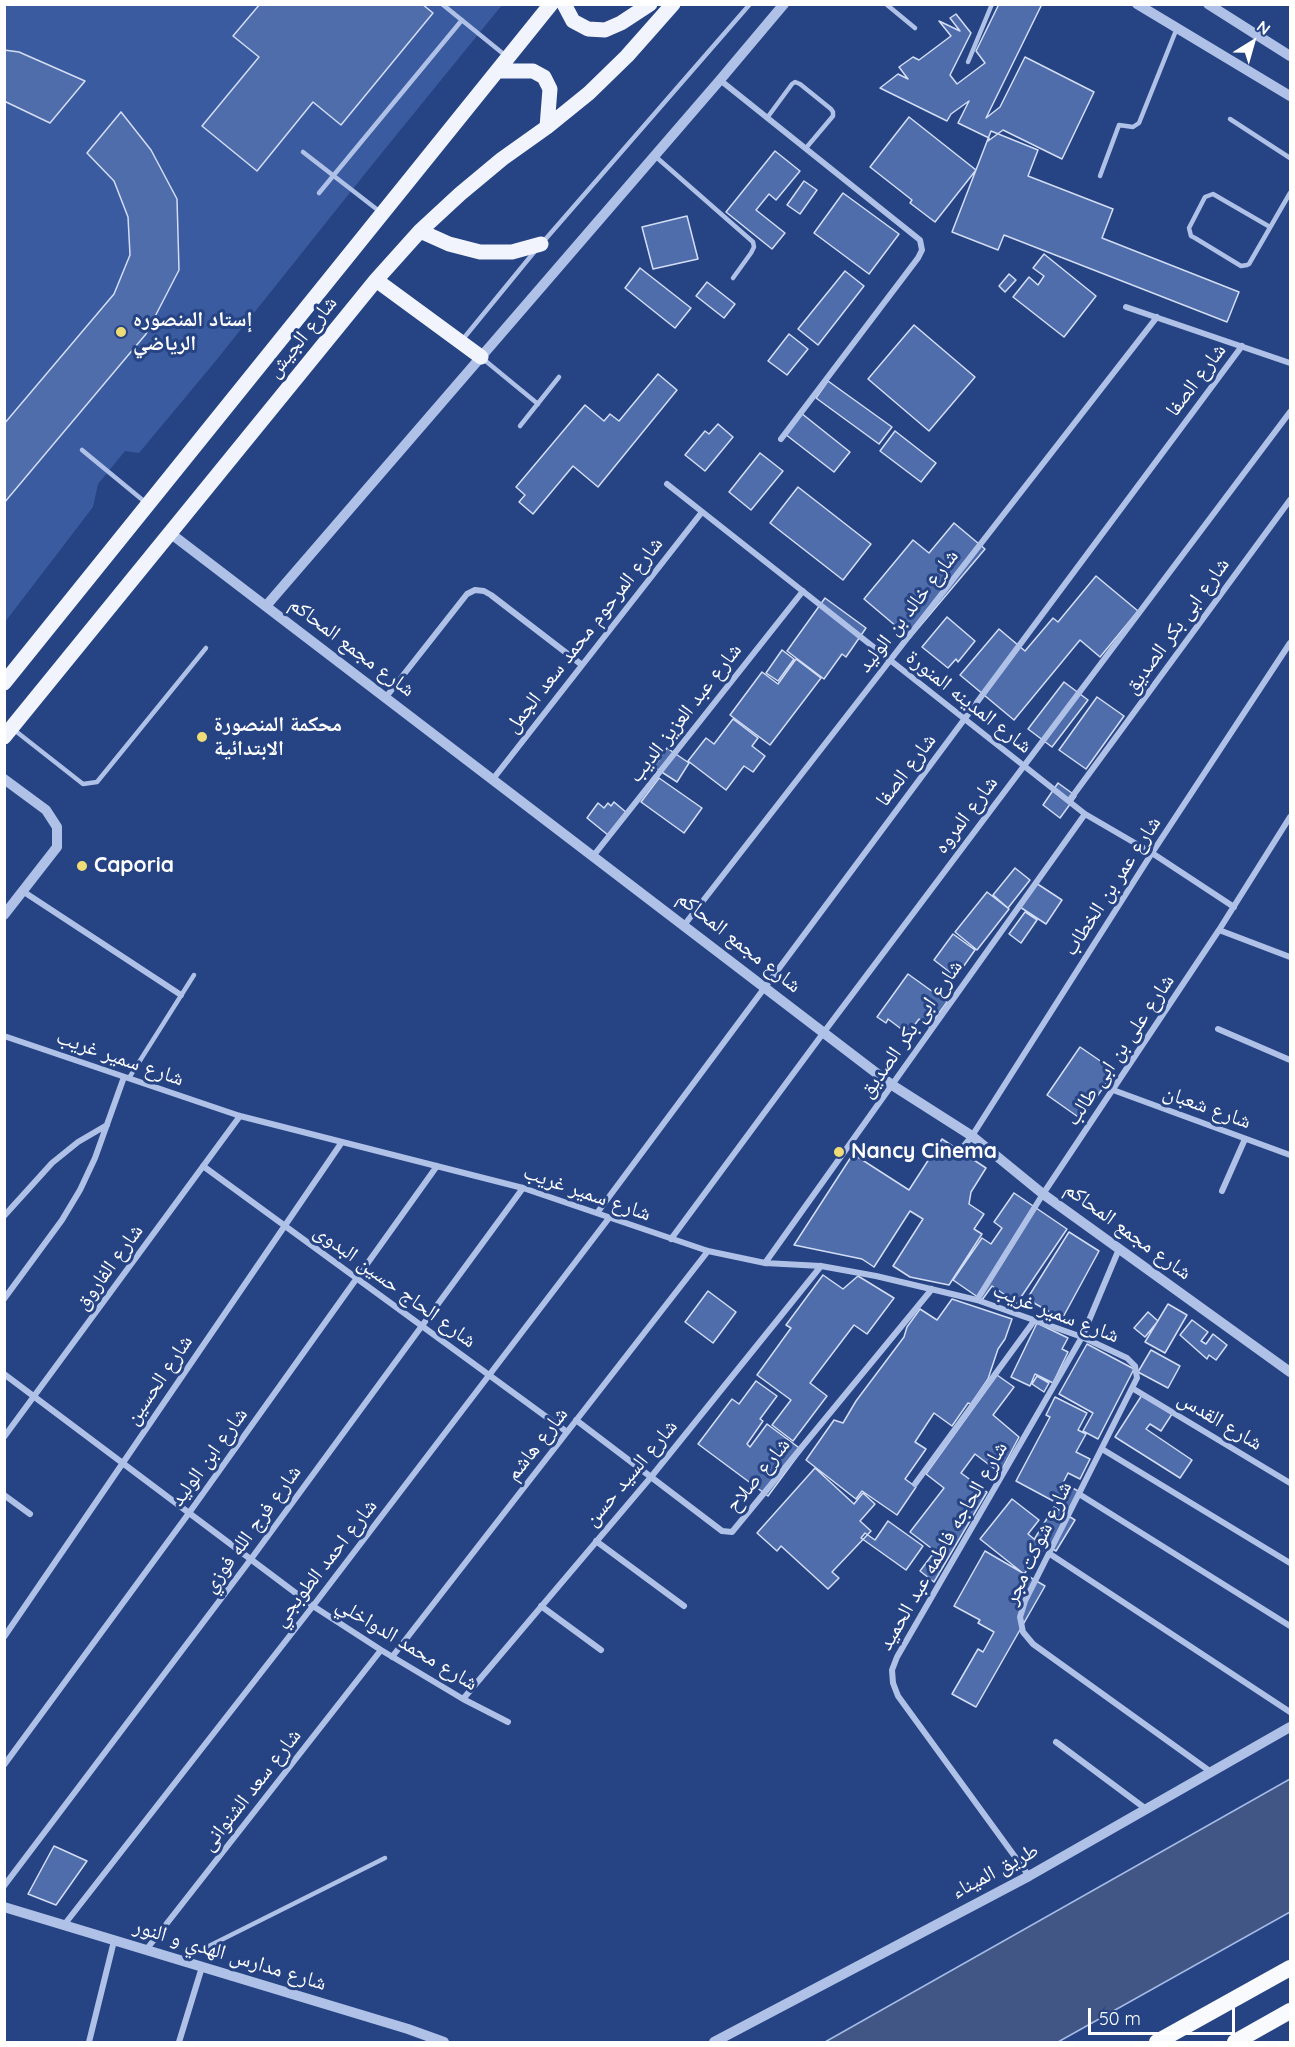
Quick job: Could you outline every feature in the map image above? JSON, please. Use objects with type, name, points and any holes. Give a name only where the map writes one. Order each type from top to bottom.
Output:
[{"type":"highway","points":[[1157,2043],[1290,1968]]},
{"type":"highway","points":[[1235,2043],[1290,2011]]},
{"type":"main road","name":"شارع الجيش","points":[[4,683],[550,4]]},
{"type":"main road","points":[[564,4],[573,21],[588,29],[605,30],[621,23],[650,4]]},
{"type":"main road","name":"شارع الجيش","points":[[8,733],[376,280],[420,231],[502,159],[547,128],[589,93],[627,56],[673,4]]},
{"type":"main road","points":[[497,71],[533,71],[544,77],[550,89],[547,128]]},
{"type":"main road","points":[[420,231],[449,244],[480,252],[512,252],[541,244]]},
{"type":"main road","points":[[376,280],[481,357]]},
{"type":"street","points":[[266,606],[784,4]]},
{"type":"street","points":[[1209,4],[1290,56]]},
{"type":"street","points":[[1138,5],[1290,94]]},
{"type":"street","points":[[720,81],[914,233],[920,240],[922,250],[781,440]]},
{"type":"street","points":[[1126,307],[1290,363]]},
{"type":"street","name":"شارع خالد بن الوليد","points":[[684,924],[1157,317]]},
{"type":"street","name":"شارع الصفا","points":[[597,1213],[1242,346]]},
{"type":"street","name":"شارع المروه","points":[[671,1239],[1290,412]]},
{"type":"street","name":"شارع المدينه المنورة","points":[[667,484],[1085,814],[1152,853],[1234,907]]},
{"type":"street","name":"شارع ابى بكر الصديق","points":[[1069,801],[1290,500]]},
{"type":"street","name":"شارع المرحوم محمد سعد الجمل","points":[[493,779],[702,512]]},
{"type":"street","name":"شارع مجمع المحاكم","points":[[170,533],[892,1084],[972,1136],[1043,1194],[1290,1372]]},
{"type":"street","points":[[386,697],[467,594],[475,590],[491,595],[582,665]]},
{"type":"street","name":"شارع عبد العزيز الديب","points":[[594,855],[802,591]]},
{"type":"street","name":"شارع عمر بن الخطاب","points":[[963,1147],[1290,643]]},
{"type":"street","points":[[4,779],[46,810],[57,827],[57,847],[4,915]]},
{"type":"street","name":"شارع ابى بكر الصديق","points":[[765,1263],[1085,814]]},
{"type":"street","name":"شارع على بن ابى طالب","points":[[977,1300],[1043,1194],[1219,930],[1290,818]]},
{"type":"street","points":[[24,892],[181,995]]},
{"type":"street","points":[[1219,930],[1290,957]]},
{"type":"street","points":[[1218,1029],[1290,1060]]},
{"type":"street","name":"شارع سمير غريب","points":[[4,1036],[240,1116],[523,1188],[708,1251],[765,1263],[821,1266],[876,1276],[977,1300],[1082,1336],[1127,1358],[1135,1366],[1137,1377],[1132,1388]]},
{"type":"street","points":[[4,1299],[62,1220],[80,1190],[126,1078]]},
{"type":"street","name":"شارع شعبان","points":[[1113,1090],[1290,1155]]},
{"type":"street","name":"شارع الفاروق","points":[[4,1437],[240,1116]]},
{"type":"street","points":[[4,1216],[52,1163],[78,1142],[107,1125]]},
{"type":"street","points":[[1222,1191],[1245,1138]]},
{"type":"street","name":"شارع الحسين","points":[[4,1636],[342,1142]]},
{"type":"street","name":"شارع الحاج حسين البدوى","points":[[203,1166],[567,1432]]},
{"type":"street","name":"شارع ابن الوليد","points":[[4,1765],[189,1513],[437,1166]]},
{"type":"street","name":"شارع فرج الله فوزي","points":[[4,1886],[251,1559],[523,1188]]},
{"type":"street","name":"شارع احمد الطوبجي","points":[[64,1925],[313,1606],[609,1218]]},
{"type":"street","name":"شارع الحاجه فاطمه عبد الحميد","points":[[1029,1876],[898,1696],[893,1683],[892,1670],[897,1657],[1082,1336],[1119,1249]]},
{"type":"street","name":"شارع هاشم","points":[[392,1656],[708,1251]]},
{"type":"street","name":"شارع السيد حسن","points":[[463,1699],[651,1477],[821,1266]]},
{"type":"street","name":"شارع صلاح","points":[[576,1420],[722,1531],[732,1532],[932,1289]]},
{"type":"street","points":[[915,1484],[1035,1321]]},
{"type":"street","name":"شارع محمد الدواخلي","points":[[4,1374],[313,1606],[463,1699],[508,1722]]},
{"type":"street","name":"شارع شوكت مجر","points":[[1132,1388],[1025,1602],[1020,1617],[1023,1632],[1033,1644],[1212,1772]]},
{"type":"street","name":"شارع القدس","points":[[1132,1388],[1290,1483]]},
{"type":"street","points":[[1102,1449],[1290,1563]]},
{"type":"street","points":[[1079,1494],[1290,1626]]},
{"type":"street","points":[[4,1495],[30,1514]]},
{"type":"street","points":[[596,1542],[684,1606]]},
{"type":"street","points":[[1050,1554],[1290,1712]]},
{"type":"street","points":[[541,1606],[601,1650]]},
{"type":"street","name":"شارع سعد الشنوانى","points":[[146,1950],[381,1650]]},
{"type":"street","name":"طريق الميناء","points":[[714,2043],[1029,1876],[1290,1727]]},
{"type":"street","points":[[1056,1742],[1146,1809]]},
{"type":"street","name":"شارع مدارس الهدي و النور","points":[[4,1907],[396,2026],[444,2043]]},
{"type":"street","points":[[89,2043],[114,1941]]},
{"type":"street","points":[[179,2043],[202,1967]]},
{"type":"lane","points":[[442,4],[508,57]]},
{"type":"lane","points":[[460,342],[541,244],[750,4]]},
{"type":"lane","points":[[886,4],[915,28]]},
{"type":"lane","points":[[968,62],[993,4]]},
{"type":"lane","points":[[319,193],[462,20]]},
{"type":"lane","points":[[1100,176],[1118,126],[1121,124],[1133,127],[1139,123],[1177,28]]},
{"type":"lane","points":[[767,118],[792,84],[795,82],[800,84],[833,112],[833,116],[806,148]]},
{"type":"lane","points":[[1230,119],[1290,159]]},
{"type":"lane","points":[[303,152],[382,214]]},
{"type":"lane","points":[[655,156],[753,242],[752,253],[733,278]]},
{"type":"lane","points":[[1270,227],[1218,196],[1209,195],[1205,197],[1190,224],[1189,232],[1194,238],[1244,266],[1249,264],[1290,193]]},
{"type":"lane","points":[[481,357],[538,404]]},
{"type":"lane","points":[[520,426],[559,377]]},
{"type":"lane","points":[[82,450],[148,505]]},
{"type":"lane","points":[[8,733],[83,784],[97,782],[206,648]]},
{"type":"lane","points":[[126,1078],[194,975]]},
{"type":"lane","points":[[180,1960],[385,1858]]},
{"type":"shaded area","name":"إستاد المنصوره الرياضي","points":[[5,5],[502,5],[139,453],[125,451],[98,484],[93,507],[5,622]]},
{"type":"shaded area","points":[[1290,1779],[1290,1912],[1058,2042],[825,2042]]},
{"type":"building","points":[[260,4],[422,4],[433,13],[341,125],[313,102],[257,171],[202,126],[259,57],[233,36]]},
{"type":"building","points":[[999,4],[1042,4],[986,118],[1000,107],[1025,57],[1094,92],[1062,159],[1003,130],[988,141],[989,138],[958,123],[969,101],[951,114],[947,121],[880,88],[898,74],[908,79],[899,67],[913,57],[919,60],[951,36],[939,21],[960,31],[950,18],[956,14],[971,33],[950,75],[957,84],[985,63],[976,51]]},
{"type":"building","points":[[4,50],[19,52],[85,81],[50,123],[4,101]]},
{"type":"building","points":[[121,112],[151,150],[177,199],[179,270],[146,334],[4,503],[4,424],[114,294],[130,255],[128,217],[114,181],[87,153]]},
{"type":"building","points":[[909,117],[976,170],[935,222],[910,203],[912,200],[870,167]]},
{"type":"building","points":[[991,131],[1038,150],[1028,176],[1113,209],[1102,238],[1239,292],[1227,322],[1004,235],[998,250],[952,232]]},
{"type":"building","points":[[775,151],[800,171],[776,200],[769,194],[756,210],[785,233],[772,249],[726,212]]},
{"type":"building","points":[[804,181],[817,190],[800,214],[787,205]]},
{"type":"building","points":[[843,193],[899,234],[869,274],[814,233]]},
{"type":"building","points":[[687,216],[698,259],[653,269],[642,227]]},
{"type":"building","points":[[1044,254],[1096,296],[1064,337],[1013,297],[1029,277],[1038,285],[1044,276],[1033,268]]},
{"type":"building","points":[[640,268],[691,308],[675,328],[625,288]]},
{"type":"building","points":[[845,271],[864,286],[818,345],[798,329]]},
{"type":"building","points":[[1009,274],[1016,280],[1005,292],[999,286]]},
{"type":"building","points":[[707,282],[735,304],[724,318],[696,296]]},
{"type":"building","points":[[914,325],[975,377],[929,431],[868,379]]},
{"type":"building","points":[[789,334],[808,349],[787,375],[768,361]]},
{"type":"building","points":[[658,374],[677,390],[598,487],[573,466],[533,514],[519,502],[525,495],[516,487],[585,405],[604,421],[610,414],[619,421]]},
{"type":"building","points":[[828,381],[892,427],[879,444],[816,398]]},
{"type":"building","points":[[801,413],[850,452],[834,472],[785,434]]},
{"type":"building","points":[[718,424],[733,437],[705,471],[685,455],[705,431],[709,434]]},
{"type":"building","points":[[895,431],[936,463],[921,482],[880,451]]},
{"type":"building","points":[[760,453],[783,471],[751,510],[729,492]]},
{"type":"building","points":[[798,487],[871,544],[843,580],[770,523]]},
{"type":"building","points":[[954,523],[985,549],[910,638],[864,599],[913,540],[929,553]]},
{"type":"building","points":[[1096,576],[1138,611],[1100,657],[1080,640],[1014,720],[960,675],[999,629],[1025,651],[1053,618],[1058,622]]},
{"type":"building","points":[[825,598],[866,628],[846,657],[842,654],[824,679],[787,651]]},
{"type":"building","points":[[947,617],[975,641],[958,662],[956,659],[948,668],[922,647]]},
{"type":"building","points":[[782,650],[794,659],[778,681],[766,673]]},
{"type":"building","points":[[796,659],[821,678],[770,745],[730,715],[762,672],[778,684]]},
{"type":"building","points":[[1064,682],[1088,700],[1052,747],[1028,729]]},
{"type":"building","points":[[1097,697],[1124,716],[1086,769],[1059,750]]},
{"type":"building","points":[[733,719],[758,738],[752,746],[765,756],[753,772],[744,766],[726,790],[688,761],[706,738],[714,744]]},
{"type":"building","points":[[667,748],[689,763],[677,782],[654,767]]},
{"type":"building","points":[[659,778],[702,808],[684,833],[641,802]]},
{"type":"building","points":[[1058,783],[1076,796],[1060,818],[1043,805]]},
{"type":"building","points":[[614,802],[627,813],[608,835],[587,818],[598,803],[604,808],[608,803],[611,806]]},
{"type":"building","points":[[1015,868],[1030,880],[1008,908],[993,895]]},
{"type":"building","points":[[1036,883],[1062,900],[1046,924],[1020,907]]},
{"type":"building","points":[[987,892],[1009,909],[977,950],[955,932]]},
{"type":"building","points":[[1025,912],[1037,920],[1021,943],[1009,934]]},
{"type":"building","points":[[953,934],[975,950],[956,977],[934,960]]},
{"type":"building","points":[[908,974],[947,1002],[929,1027],[919,1019],[908,1034],[888,1019],[886,1023],[877,1017]]},
{"type":"building","points":[[1080,1047],[1115,1071],[1081,1119],[1047,1095]]},
{"type":"building","points":[[942,1139],[986,1168],[971,1192],[969,1204],[984,1214],[974,1229],[982,1234],[949,1285],[910,1277],[893,1266],[923,1219],[910,1211],[874,1267],[862,1259],[794,1245],[853,1154],[909,1190]]},
{"type":"building","points":[[1014,1193],[1067,1229],[1017,1303],[992,1286],[982,1300],[953,1280],[982,1238],[991,1244],[1002,1228],[994,1222]]},
{"type":"building","points":[[1069,1232],[1099,1251],[1062,1319],[1027,1299]]},
{"type":"building","points":[[823,1275],[843,1289],[858,1276],[894,1298],[867,1334],[854,1325],[810,1383],[827,1396],[793,1441],[772,1425],[791,1400],[757,1375],[791,1328],[786,1325]]},
{"type":"building","points":[[708,1291],[736,1312],[713,1343],[685,1322]]},
{"type":"building","points":[[952,1299],[1012,1319],[1005,1339],[998,1349],[988,1379],[971,1404],[968,1403],[952,1426],[934,1413],[915,1442],[926,1449],[905,1479],[916,1487],[897,1515],[862,1491],[856,1499],[806,1460],[834,1420],[843,1423],[856,1401],[904,1337],[907,1327],[920,1309],[937,1320]]},
{"type":"building","points":[[1168,1304],[1187,1315],[1165,1353],[1145,1342]]},
{"type":"building","points":[[1148,1312],[1158,1321],[1145,1337],[1134,1328]]},
{"type":"building","points":[[1192,1320],[1208,1332],[1201,1341],[1206,1344],[1213,1334],[1227,1345],[1216,1360],[1209,1355],[1207,1359],[1180,1335]]},
{"type":"building","points":[[1037,1323],[1068,1338],[1062,1349],[1068,1352],[1053,1383],[1035,1374],[1030,1386],[1011,1377]]},
{"type":"building","points":[[1087,1344],[1134,1369],[1098,1439],[1083,1431],[1093,1413],[1059,1394]]},
{"type":"building","points":[[1151,1350],[1180,1366],[1168,1388],[1138,1372]]},
{"type":"building","points":[[997,1375],[1014,1387],[993,1415],[1019,1437],[1000,1473],[975,1454],[961,1473],[987,1492],[934,1582],[920,1571],[935,1551],[910,1532],[944,1488],[926,1474]]},
{"type":"building","points":[[1037,1376],[1049,1383],[1044,1392],[1032,1384]]},
{"type":"building","points":[[756,1381],[777,1396],[760,1419],[763,1421],[747,1444],[750,1447],[767,1424],[802,1450],[768,1496],[698,1444],[732,1399],[739,1404]]},
{"type":"building","points":[[1142,1395],[1172,1414],[1161,1431],[1150,1424],[1146,1429],[1192,1460],[1180,1478],[1115,1437]]},
{"type":"building","points":[[1055,1397],[1087,1413],[1078,1430],[1086,1434],[1076,1452],[1090,1459],[1080,1479],[1068,1473],[1063,1483],[1080,1492],[1070,1510],[1016,1481],[1050,1417],[1046,1415]]},
{"type":"building","points":[[815,1468],[854,1504],[863,1493],[875,1504],[860,1521],[871,1531],[832,1572],[839,1578],[828,1589],[781,1546],[777,1551],[757,1533]]},
{"type":"building","points":[[1012,1499],[1039,1520],[1028,1534],[1045,1548],[1024,1574],[980,1539]]},
{"type":"building","points":[[1054,1507],[1075,1520],[1056,1551],[1035,1538]]},
{"type":"building","points":[[888,1521],[923,1546],[906,1570],[861,1538],[865,1533],[875,1540]]},
{"type":"building","points":[[985,1551],[1045,1586],[976,1707],[952,1694],[978,1649],[983,1652],[994,1632],[978,1623],[980,1620],[954,1606]]},
{"type":"building","points":[[54,1846],[87,1861],[56,1905],[28,1894]]},
{"type":"place","name":"إستاد المنصوره الرياضي","points":[[121,332]]},
{"type":"place","name":"محكمة المنصورة الابتدائية","points":[[202,737]]},
{"type":"place","name":"Caporia","points":[[82,866]]},
{"type":"place","name":"Nancy Cinema","points":[[839,1152]]}]
